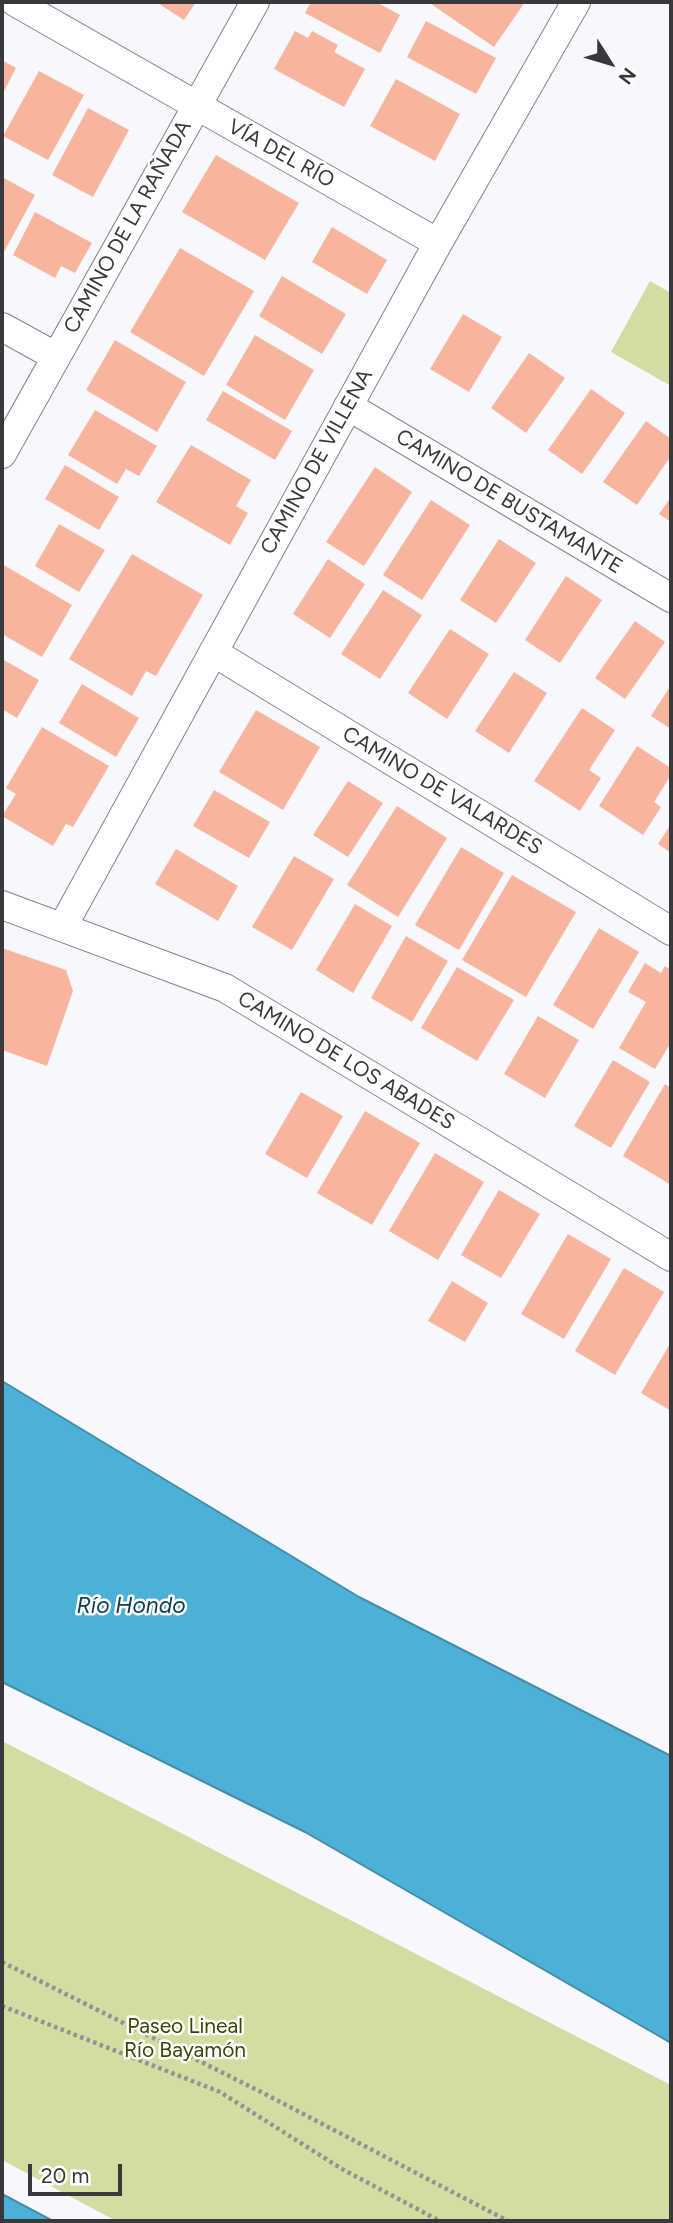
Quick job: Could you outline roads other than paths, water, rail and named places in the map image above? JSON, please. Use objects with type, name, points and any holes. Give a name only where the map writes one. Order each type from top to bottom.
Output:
[{"type":"street","name":"VÍA DEL RÍO","points":[[15,2],[438,243]]},
{"type":"street","name":"CAMINO DE LA RAÑADA","points":[[2,454],[256,2]]},
{"type":"street","name":"CAMINO DE VILLENA","points":[[63,926],[438,243],[576,2]]},
{"type":"street","points":[[2,327],[55,356]]},
{"type":"street","name":"CAMINO DE BUSTAMANTE","points":[[348,407],[671,598]]},
{"type":"street","name":"CAMINO DE VALARDES","points":[[213,652],[671,931]]},
{"type":"street","name":"CAMINO DE LOS ABADES","points":[[2,905],[225,988],[671,1257]]},
{"type":"water","name":"Río Hondo","points":[[2,1381],[359,1597],[671,1756],[671,2043],[305,1832],[2,1682]]},
{"type":"water","points":[[2,2194],[53,2221],[2,2221]]},
{"type":"park label","name":"Paseo Lineal Río Bayamón","points":[[185,2039]]}]
